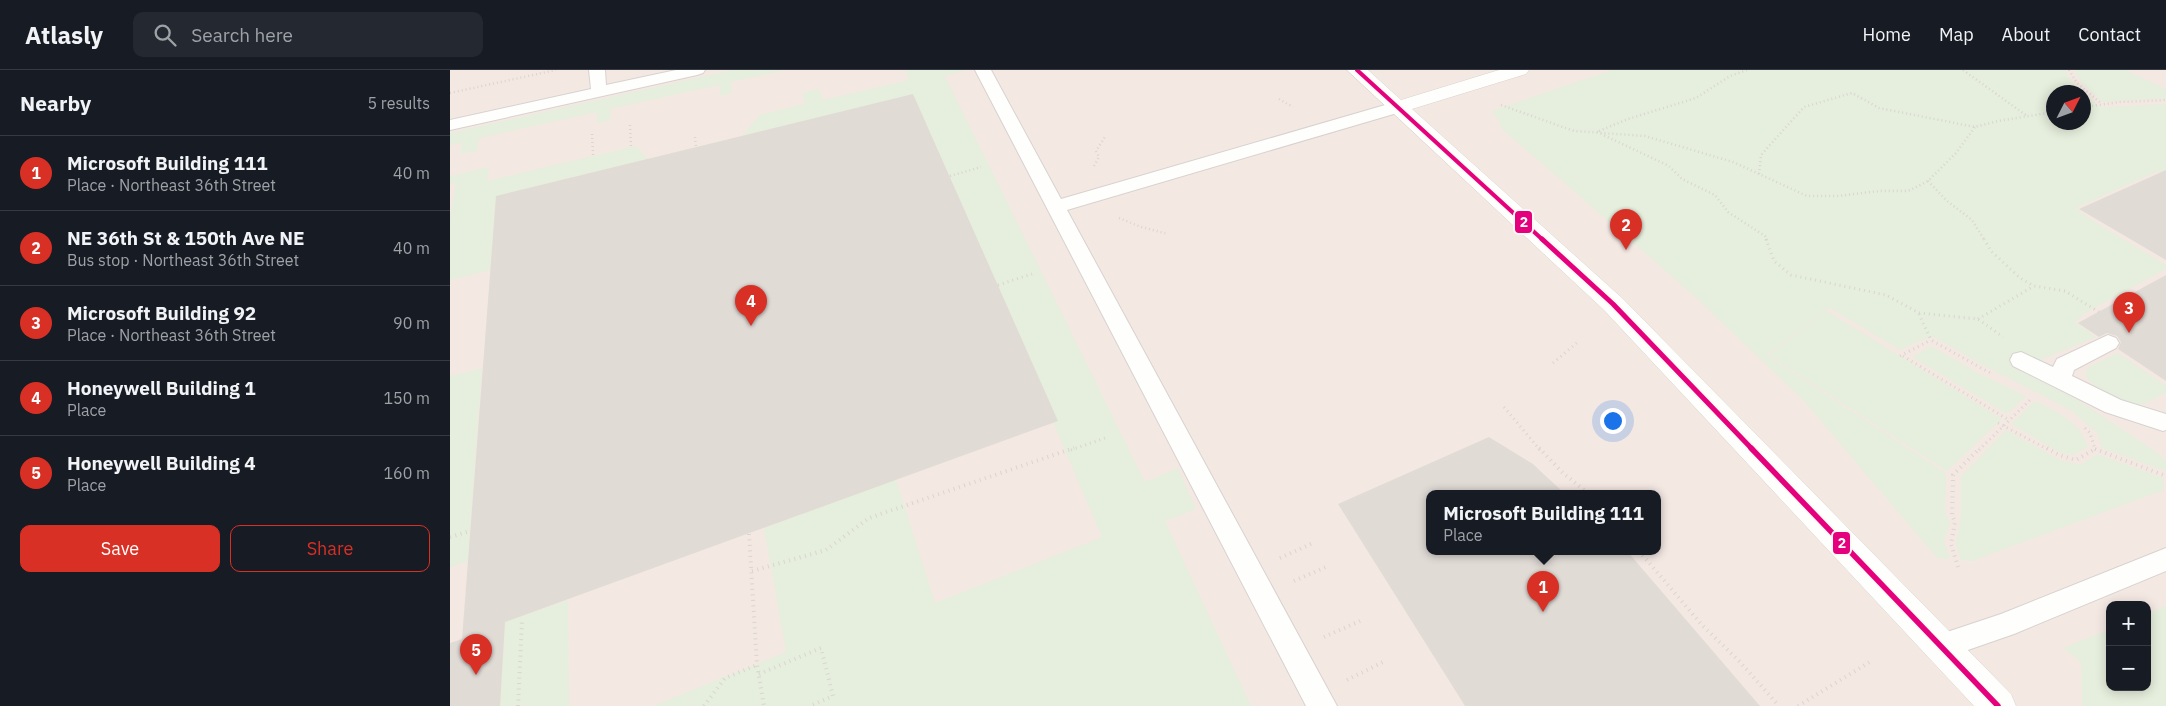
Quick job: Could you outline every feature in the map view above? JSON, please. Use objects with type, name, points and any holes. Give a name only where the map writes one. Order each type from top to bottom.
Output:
[{"type":"street","points":[[1357,70],[1613,304],[1998,706]]},
{"type":"street","points":[[1398,107],[1519,70]]},
{"type":"lane","points":[[597,70],[599,92]]},
{"type":"lane","points":[[450,125],[697,70]]},
{"type":"lane","points":[[983,70],[1320,701]]},
{"type":"lane","points":[[1056,208],[1398,107]]},
{"type":"lane","points":[[2059,379],[2065,365],[2108,343]]},
{"type":"lane","points":[[2020,360],[2113,406],[2165,422]]},
{"type":"lane","points":[[1942,646],[2004,625],[2166,558]]},
{"type":"path","points":[[450,93],[556,70]]},
{"type":"path","points":[[1596,132],[1628,119],[1696,98],[1730,76],[1748,70]]},
{"type":"path","points":[[1963,70],[2027,116]]},
{"type":"path","points":[[2068,70],[2077,83],[2101,104]]},
{"type":"path","points":[[1759,174],[1762,154],[1804,107],[1852,93],[1880,108],[1975,128],[1998,121],[2046,113]]},
{"type":"path","points":[[1279,99],[1283,103]]},
{"type":"path","points":[[2091,106],[2166,100]]},
{"type":"path","points":[[1498,104],[1574,131],[1645,136],[1733,162],[1807,196],[1838,196],[1879,191],[1908,191],[1928,181],[1956,153],[1975,128]]},
{"type":"path","points":[[630,126],[631,146]]},
{"type":"path","points":[[1596,132],[1669,166],[1682,178],[1715,195],[1728,212],[1765,236],[1774,261],[1791,274],[1886,295],[1919,313],[1978,319],[2034,286]]},
{"type":"path","points":[[592,134],[593,155]]},
{"type":"path","points":[[695,137],[696,147]]},
{"type":"path","points":[[1098,155],[1096,151],[1105,137]]},
{"type":"path","points":[[950,176],[981,167]]},
{"type":"path","points":[[1928,181],[1947,201],[1972,220],[1991,250],[2020,278],[2034,286],[2064,291],[2099,312]]},
{"type":"path","points":[[1112,214],[1141,227],[1168,234]]},
{"type":"path","points":[[998,285],[1032,274]]},
{"type":"path","points":[[1919,313],[1931,340],[1999,378]]},
{"type":"path","points":[[1931,340],[1902,356],[2009,420]]},
{"type":"path","points":[[1553,363],[1578,342]]},
{"type":"path","points":[[1958,567],[1951,544],[1955,522],[1952,515],[1953,475],[2035,395]]},
{"type":"path","points":[[1504,407],[1548,460],[1566,478],[1584,490]]},
{"type":"path","points":[[1998,423],[2059,455],[2076,460],[2094,449],[2166,476]]},
{"type":"path","points":[[752,571],[826,550],[869,518],[1108,437]]},
{"type":"path","points":[[450,537],[470,531]]},
{"type":"path","points":[[749,534],[757,665],[764,706]]},
{"type":"path","points":[[1642,555],[1702,625],[1740,662],[1778,706]]},
{"type":"path","points":[[518,706],[522,621]]},
{"type":"path","points":[[759,674],[821,648],[832,696],[810,706]]},
{"type":"path","points":[[1798,706],[1873,660]]},
{"type":"path","points":[[1320,701],[1385,661]]},
{"type":"path","points":[[704,706],[725,678],[757,665]]},
{"type":"shaded area","points":[[450,70],[2166,70],[2166,706],[450,706]]},
{"type":"green space","points":[[732,70],[786,70],[731,82],[732,93],[721,96],[719,85],[610,109],[611,120],[597,123],[597,112],[479,138],[477,151],[460,154],[462,143],[450,145],[450,133]]},
{"type":"green space","points":[[967,70],[945,76],[1145,482],[1178,468],[1196,509],[1165,521],[1251,706],[653,706],[786,652],[764,528],[896,479],[935,603],[1102,537],[913,95],[742,136],[759,115],[805,104],[802,93],[819,89],[823,100],[909,80],[906,71]]},
{"type":"green space","points":[[1612,70],[2065,70],[2075,85],[2046,85],[2046,130],[2091,130],[2091,99],[2101,107],[2166,104],[2166,176],[2158,171],[2076,208],[2090,219],[2166,265],[2166,269],[2085,313],[2075,322],[2096,337],[2038,361],[2025,354],[2013,367],[2078,400],[2155,451],[2166,460],[2166,470],[2102,448],[2097,433],[2072,411],[1981,364],[1934,337],[1924,339],[1900,350],[1830,308],[1766,355],[1946,473],[1945,512],[1950,522],[1944,541],[1950,559],[1937,558],[1803,400],[1693,295],[1502,129],[1499,121],[1491,111]]},
{"type":"green space","points":[[2073,70],[2125,70],[2166,89],[2166,98],[2102,102],[2091,92],[2091,85],[2084,85]]},
{"type":"green space","points":[[636,146],[648,159],[496,196],[490,270],[450,280],[450,218],[456,183],[450,184],[450,176],[489,167],[487,181]]},
{"type":"green space","points":[[1827,311],[2002,419],[1947,471],[1768,355]]},
{"type":"green space","points":[[1931,346],[1978,373],[2026,396],[2007,414],[1912,357]]},
{"type":"green space","points":[[2118,353],[2166,386],[2166,392],[2146,403],[2132,404],[2117,400],[2102,392],[2085,375],[2088,367]]},
{"type":"green space","points":[[482,368],[468,561],[450,567],[450,376]]},
{"type":"green space","points":[[2035,401],[2067,418],[2079,430],[2088,447],[2073,455],[2059,452],[2011,424]]},
{"type":"green space","points":[[2006,430],[2060,460],[2080,465],[2097,454],[2163,478],[2164,490],[1972,561],[1961,560],[1956,544],[1961,515],[1961,476]]},
{"type":"green space","points":[[568,600],[569,706],[500,706],[505,622]]},
{"type":"green space","points":[[2166,606],[2166,706],[2082,706],[2081,662],[2063,648],[2106,631],[2106,691],[2151,691],[2151,612]]},
{"type":"building","points":[[913,94],[1058,421],[505,622],[500,706],[450,706],[450,643],[462,639],[496,196]]},
{"type":"building","points":[[2166,170],[2166,260],[2079,209]]},
{"type":"building","points":[[2166,275],[2166,381],[2118,349],[2121,342],[2117,336],[2107,333],[2099,337],[2078,323]]},
{"type":"building","points":[[1489,437],[1533,464],[1561,490],[1426,490],[1426,555],[1630,555],[1760,706],[1465,706],[1338,504]]},
{"type":"transit line","name":"2","points":[[1357,70],[1613,304],[1998,706]]},
{"type":"place","name":"NE 36th St & 150th Ave NE","points":[[1626,250]]},
{"type":"place","name":"Honeywell Building 1","points":[[751,326]]},
{"type":"place","name":"Microsoft Building 92","points":[[2129,333]]},
{"type":"place","name":"Microsoft Building 111","points":[[1543,612]]},
{"type":"place","name":"Honeywell Building 4","points":[[476,675]]}]
